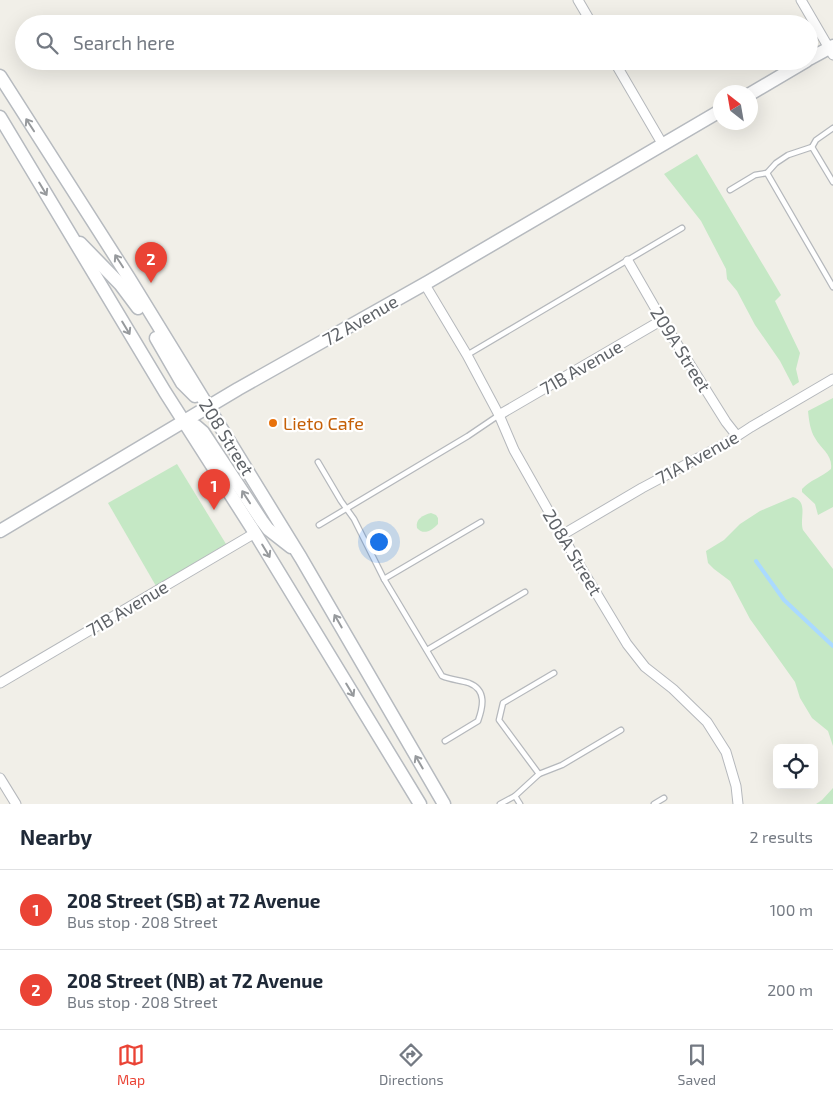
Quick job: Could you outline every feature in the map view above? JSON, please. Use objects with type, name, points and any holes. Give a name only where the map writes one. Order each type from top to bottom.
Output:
[{"type":"main road","points":[[818,55],[832,49]]},
{"type":"main road","points":[[758,89],[791,70]]},
{"type":"main road","name":"208 Street","points":[[0,76],[129,278],[302,558],[444,804]]},
{"type":"main road","name":"72 Avenue","points":[[0,531],[208,407],[713,115]]},
{"type":"main road","name":"208 Street","points":[[0,117],[183,422],[255,533],[420,804]]},
{"type":"main road","points":[[69,233],[104,266],[132,298],[182,383],[208,407]]},
{"type":"main road","points":[[183,422],[196,426],[203,432],[268,529],[288,544],[302,558]]},
{"type":"street","points":[[578,0],[587,15]]},
{"type":"street","points":[[801,0],[810,15]]},
{"type":"street","points":[[818,27],[832,49]]},
{"type":"street","points":[[619,70],[663,145]]},
{"type":"street","name":"209A Street","points":[[628,261],[662,320],[726,422],[737,436]]},
{"type":"street","name":"208A Street","points":[[424,283],[467,354],[500,415],[514,450],[562,535],[628,644],[645,667],[673,689],[707,722],[726,752],[736,786],[738,804]]},
{"type":"street","name":"71B Avenue","points":[[500,415],[662,320]]},
{"type":"street","name":"71A Avenue","points":[[562,535],[642,488],[737,436],[833,379]]},
{"type":"street","name":"71B Avenue","points":[[0,684],[255,533]]},
{"type":"street","points":[[0,778],[16,804]]},
{"type":"lane","points":[[730,190],[755,175],[766,173],[788,155],[812,147],[816,140],[833,128]]},
{"type":"lane","points":[[812,147],[833,182]]},
{"type":"lane","points":[[766,173],[832,285]]},
{"type":"lane","points":[[467,354],[682,228]]},
{"type":"lane","points":[[319,525],[500,415]]},
{"type":"lane","points":[[318,462],[354,520],[384,579],[442,676],[470,683],[481,694],[484,704],[478,721],[445,740]]},
{"type":"lane","points":[[384,579],[481,522]]},
{"type":"lane","points":[[427,650],[525,592]]},
{"type":"lane","points":[[539,774],[500,720],[503,703],[554,673]]},
{"type":"lane","points":[[500,804],[515,796],[539,774],[562,765],[621,730]]},
{"type":"lane","points":[[515,796],[520,804]]},
{"type":"lane","points":[[654,804],[664,798]]},
{"type":"green space","points":[[697,154],[781,295],[775,301],[800,353],[796,369],[799,382],[793,386],[780,361],[755,325],[737,291],[727,279],[726,269],[701,221],[664,174]]},
{"type":"green space","points":[[833,398],[833,507],[818,515],[815,504],[802,492],[802,489],[831,469],[831,464],[828,456],[813,435],[808,411]]},
{"type":"green space","points":[[177,464],[226,544],[156,586],[108,503]]},
{"type":"green space","points":[[793,497],[798,499],[802,506],[803,530],[833,569],[833,746],[828,731],[812,718],[800,698],[795,682],[750,619],[730,581],[708,563],[706,551],[724,540],[740,524],[760,511]]},
{"type":"green space","points":[[431,513],[438,518],[438,524],[428,531],[422,532],[417,528],[417,522],[423,516]]},
{"type":"green space","points":[[833,788],[833,804],[816,804],[822,800]]},
{"type":"waterway","points":[[756,561],[784,600],[833,646]]},
{"type":"place","name":"208 Street (NB) at 72 Avenue","points":[[151,283]]},
{"type":"place","name":"Lieto Cafe","points":[[273,423]]},
{"type":"place","name":"208 Street (SB) at 72 Avenue","points":[[214,510]]}]
